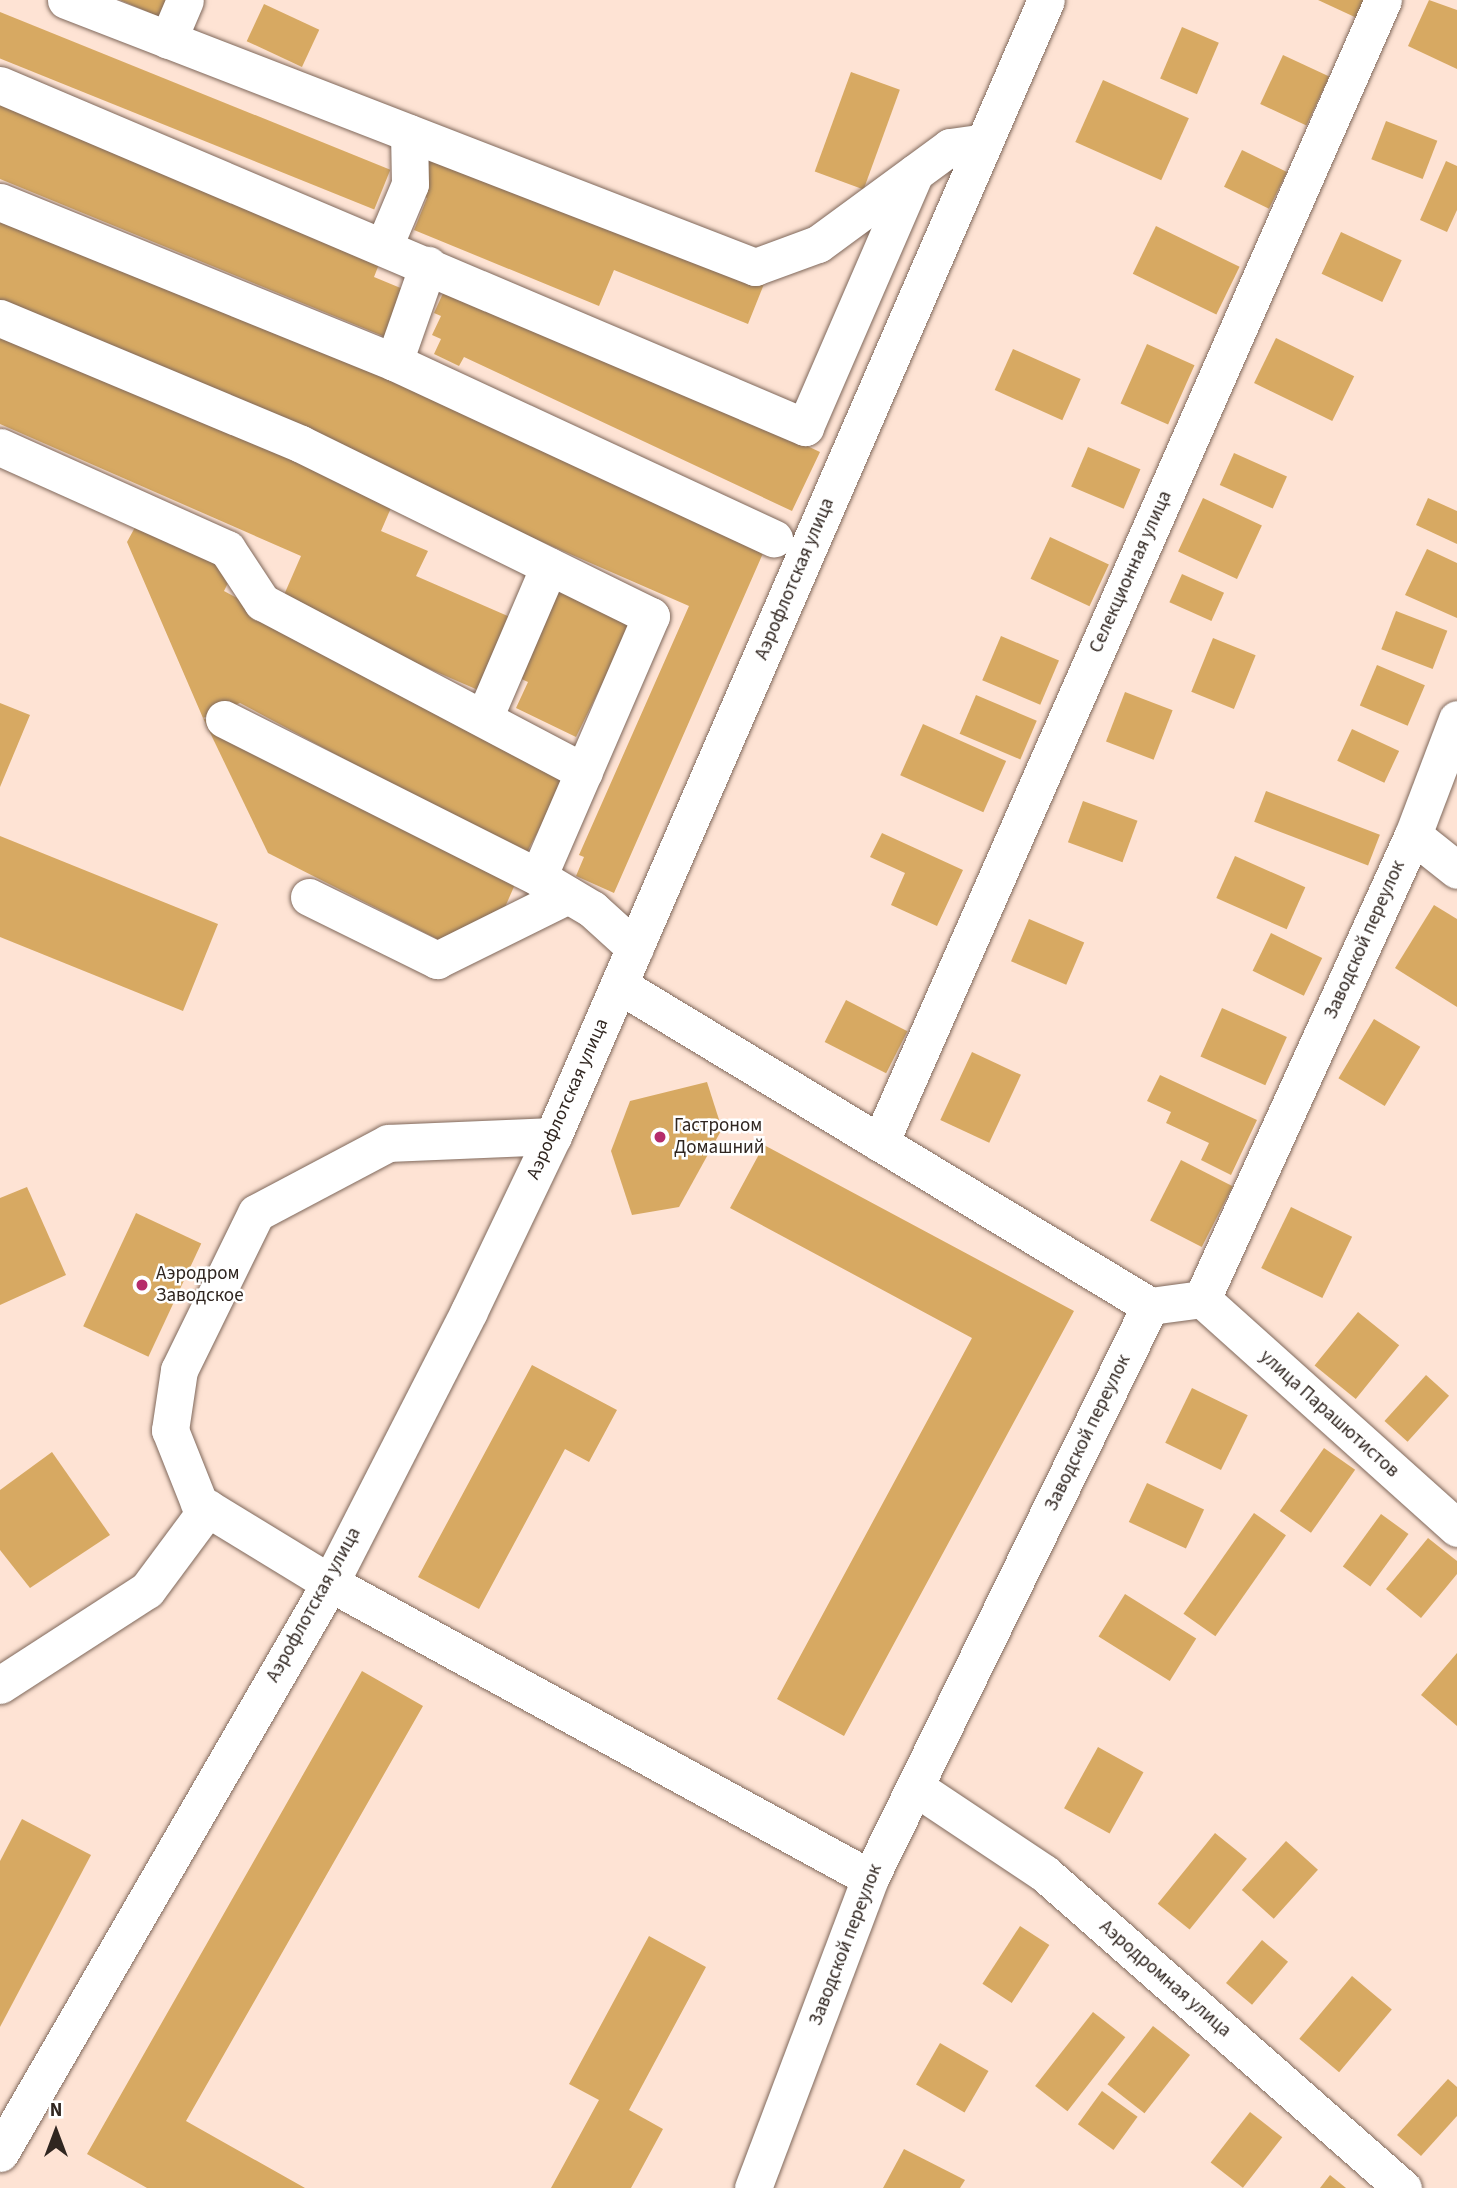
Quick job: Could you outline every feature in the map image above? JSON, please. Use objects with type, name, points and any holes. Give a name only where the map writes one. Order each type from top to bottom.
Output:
[{"type":"street","points":[[168,40],[184,0]]},
{"type":"street","name":"Аэрофлотская улица","points":[[0,2153],[330,1583],[554,1136],[1046,0]]},
{"type":"street","name":"Селекционная улица","points":[[880,1143],[1383,0]]},
{"type":"street","points":[[77,2],[168,40],[755,267],[818,244],[950,147],[984,142]]},
{"type":"street","points":[[0,85],[806,427],[915,173]]},
{"type":"street","points":[[384,247],[410,184],[409,133]]},
{"type":"street","points":[[0,202],[394,362],[774,538]]},
{"type":"street","points":[[394,362],[428,265]]},
{"type":"street","points":[[0,318],[301,444],[651,616],[584,772],[553,886],[437,960],[309,897]]},
{"type":"street","points":[[0,447],[227,549],[262,602],[584,772]]},
{"type":"street","points":[[484,718],[549,566]]},
{"type":"street","points":[[224,719],[553,886],[592,909],[635,948]]},
{"type":"street","name":"Заводской переулок","points":[[1202,1299],[1413,835],[1457,719]]},
{"type":"street","points":[[1413,835],[1457,870]]},
{"type":"street","points":[[619,985],[1150,1306],[1202,1299]]},
{"type":"street","points":[[554,1136],[388,1143],[256,1213],[179,1370],[170,1430],[199,1503],[330,1583],[870,1878]]},
{"type":"street","name":"улица Парашютистов","points":[[1202,1299],[1457,1528]]},
{"type":"street","name":"Заводской переулок","points":[[753,2188],[870,1878],[1150,1306]]},
{"type":"street","points":[[0,1685],[147,1590],[208,1508]]},
{"type":"street","name":"Аэродромная улица","points":[[915,1787],[1044,1873],[1403,2188]]},
{"type":"building","points":[[120,0],[169,0],[162,18]]},
{"type":"building","points":[[1318,0],[1368,0],[1359,19]]},
{"type":"building","points":[[1429,0],[1457,10],[1457,69],[1408,46]]},
{"type":"building","points":[[264,4],[319,30],[302,67],[247,41]]},
{"type":"building","points":[[0,12],[390,170],[374,210],[0,58]]},
{"type":"building","points":[[1182,27],[1219,43],[1197,94],[1160,79]]},
{"type":"building","points":[[1283,55],[1329,77],[1306,125],[1260,104]]},
{"type":"building","points":[[851,72],[900,90],[864,189],[815,172]]},
{"type":"building","points":[[1103,80],[1189,118],[1161,180],[1075,142]]},
{"type":"building","points":[[0,97],[383,254],[374,277],[415,294],[395,341],[0,179]]},
{"type":"building","points":[[1386,121],[1437,141],[1423,179],[1371,159]]},
{"type":"building","points":[[432,149],[764,284],[748,324],[614,270],[599,306],[414,230],[427,198],[413,192]]},
{"type":"building","points":[[1242,150],[1287,172],[1269,209],[1224,187]]},
{"type":"building","points":[[1446,161],[1457,166],[1457,210],[1447,232],[1420,220]]},
{"type":"building","points":[[0,206],[768,542],[614,893],[576,876],[584,857],[579,855],[689,606],[0,305]]},
{"type":"building","points":[[1156,226],[1240,267],[1216,314],[1133,274]]},
{"type":"building","points":[[1341,232],[1402,260],[1382,302],[1322,274]]},
{"type":"building","points":[[450,278],[820,452],[792,511],[464,357],[459,366],[434,354],[441,339],[432,335],[441,316],[434,313]]},
{"type":"building","points":[[0,329],[394,501],[381,531],[428,551],[416,576],[510,617],[478,690],[280,604],[301,556],[0,424]]},
{"type":"building","points":[[1276,338],[1354,376],[1332,421],[1254,383]]},
{"type":"building","points":[[1147,344],[1195,365],[1168,425],[1121,403]]},
{"type":"building","points":[[1013,349],[1081,379],[1062,420],[995,390]]},
{"type":"building","points":[[1088,447],[1140,469],[1124,509],[1071,487]]},
{"type":"building","points":[[1234,453],[1287,477],[1273,509],[1220,485]]},
{"type":"building","points":[[1203,498],[1262,525],[1237,579],[1178,551]]},
{"type":"building","points":[[1428,498],[1457,511],[1457,544],[1416,525]]},
{"type":"building","points":[[139,520],[234,571],[224,591],[567,776],[525,856],[240,703],[203,718],[127,542]]},
{"type":"building","points":[[1050,537],[1109,564],[1089,606],[1031,579]]},
{"type":"building","points":[[1427,549],[1457,563],[1457,618],[1405,595]]},
{"type":"building","points":[[1182,574],[1224,593],[1211,621],[1169,602]]},
{"type":"building","points":[[560,584],[634,619],[576,737],[516,708],[528,682],[515,676]]},
{"type":"building","points":[[1396,611],[1447,631],[1433,669],[1381,649]]},
{"type":"building","points":[[1001,636],[1059,661],[1040,705],[982,680]]},
{"type":"building","points":[[1213,638],[1256,655],[1234,709],[1191,692]]},
{"type":"building","points":[[1377,665],[1425,685],[1408,726],[1360,706]]},
{"type":"building","points":[[1125,692],[1173,710],[1154,760],[1106,741]]},
{"type":"building","points":[[976,695],[1037,721],[1020,759],[960,734]]},
{"type":"building","points":[[0,703],[30,715],[0,787]]},
{"type":"building","points":[[203,718],[516,882],[499,921],[445,943],[268,853]]},
{"type":"building","points":[[923,724],[1006,761],[983,812],[900,775]]},
{"type":"building","points":[[1352,729],[1399,751],[1384,783],[1337,761]]},
{"type":"building","points":[[1266,791],[1380,835],[1368,866],[1254,822]]},
{"type":"building","points":[[1083,801],[1138,821],[1122,862],[1068,842]]},
{"type":"building","points":[[882,833],[963,870],[937,926],[891,905],[905,873],[870,857]]},
{"type":"building","points":[[0,836],[218,924],[183,1011],[0,937]]},
{"type":"building","points":[[1235,856],[1305,887],[1287,929],[1216,898]]},
{"type":"building","points":[[1434,905],[1457,919],[1457,1007],[1395,968]]},
{"type":"building","points":[[1029,919],[1084,942],[1066,985],[1011,961]]},
{"type":"building","points":[[1271,933],[1322,958],[1304,996],[1253,971]]},
{"type":"building","points":[[846,1000],[907,1031],[886,1073],[825,1042]]},
{"type":"building","points":[[1222,1008],[1287,1037],[1265,1085],[1200,1056]]},
{"type":"building","points":[[1374,1019],[1420,1047],[1385,1106],[1338,1078]]},
{"type":"building","points":[[972,1052],[1021,1075],[989,1143],[940,1120]]},
{"type":"building","points":[[1160,1075],[1257,1120],[1231,1175],[1201,1160],[1209,1143],[1166,1123],[1171,1112],[1147,1101]]},
{"type":"building","points":[[707,1082],[722,1129],[679,1207],[632,1215],[611,1151],[630,1101]]},
{"type":"building","points":[[764,1145],[1074,1311],[844,1736],[777,1699],[972,1338],[730,1208]]},
{"type":"building","points":[[1181,1160],[1233,1186],[1202,1247],[1150,1221]]},
{"type":"building","points":[[27,1187],[66,1275],[0,1305],[0,1198]]},
{"type":"building","points":[[1291,1207],[1352,1237],[1322,1298],[1261,1268]]},
{"type":"building","name":"Аэродром Заводское","points":[[136,1213],[201,1243],[148,1357],[83,1326]]},
{"type":"building","points":[[1358,1312],[1399,1345],[1356,1399],[1315,1366]]},
{"type":"building","points":[[532,1365],[617,1410],[589,1462],[565,1449],[479,1609],[418,1577]]},
{"type":"building","points":[[1426,1375],[1449,1396],[1408,1442],[1385,1421]]},
{"type":"building","points":[[1192,1388],[1248,1415],[1221,1470],[1165,1443]]},
{"type":"building","points":[[1324,1448],[1355,1470],[1311,1533],[1280,1511]]},
{"type":"building","points":[[52,1452],[110,1535],[30,1588],[0,1550],[0,1490]]},
{"type":"building","points":[[1147,1483],[1204,1510],[1186,1549],[1129,1522]]},
{"type":"building","points":[[1254,1513],[1286,1535],[1215,1636],[1183,1614]]},
{"type":"building","points":[[1381,1514],[1409,1534],[1370,1587],[1343,1567]]},
{"type":"building","points":[[1428,1538],[1457,1561],[1457,1574],[1421,1618],[1386,1589]]},
{"type":"building","points":[[1125,1594],[1196,1639],[1170,1681],[1099,1636]]},
{"type":"building","points":[[1457,1653],[1457,1726],[1421,1695]]},
{"type":"building","points":[[362,1671],[423,1706],[186,2121],[305,2188],[147,2188],[87,2154]]},
{"type":"building","points":[[1098,1747],[1143,1772],[1110,1833],[1064,1808]]},
{"type":"building","points":[[22,1819],[91,1855],[0,2027],[0,1861]]},
{"type":"building","points":[[1215,1833],[1247,1859],[1190,1930],[1158,1904]]},
{"type":"building","points":[[1286,1841],[1318,1870],[1274,1919],[1242,1890]]},
{"type":"building","points":[[1020,1926],[1049,1945],[1012,2003],[982,1984]]},
{"type":"building","points":[[649,1936],[706,1967],[629,2110],[663,2129],[631,2188],[551,2188],[599,2100],[569,2084]]},
{"type":"building","points":[[1262,1940],[1288,1962],[1252,2005],[1226,1983]]},
{"type":"building","points":[[1352,1976],[1392,2009],[1339,2072],[1299,2039]]},
{"type":"building","points":[[1093,2012],[1125,2037],[1067,2111],[1035,2086]]},
{"type":"building","points":[[1153,2026],[1190,2055],[1144,2113],[1107,2084]]},
{"type":"building","points":[[940,2043],[988,2071],[964,2113],[916,2085]]},
{"type":"building","points":[[1448,2079],[1457,2087],[1457,2116],[1421,2156],[1397,2135]]},
{"type":"building","points":[[1102,2091],[1138,2117],[1113,2150],[1078,2124]]},
{"type":"building","points":[[1250,2112],[1282,2137],[1243,2188],[1211,2162]]},
{"type":"building","points":[[904,2149],[965,2180],[960,2188],[883,2188]]},
{"type":"building","points":[[1330,2175],[1346,2188],[1320,2188]]},
{"type":"place","name":"Гастроном Домашний","points":[[660,1137]]},
{"type":"place","name":"Аэродром Заводское","points":[[142,1285]]}]
